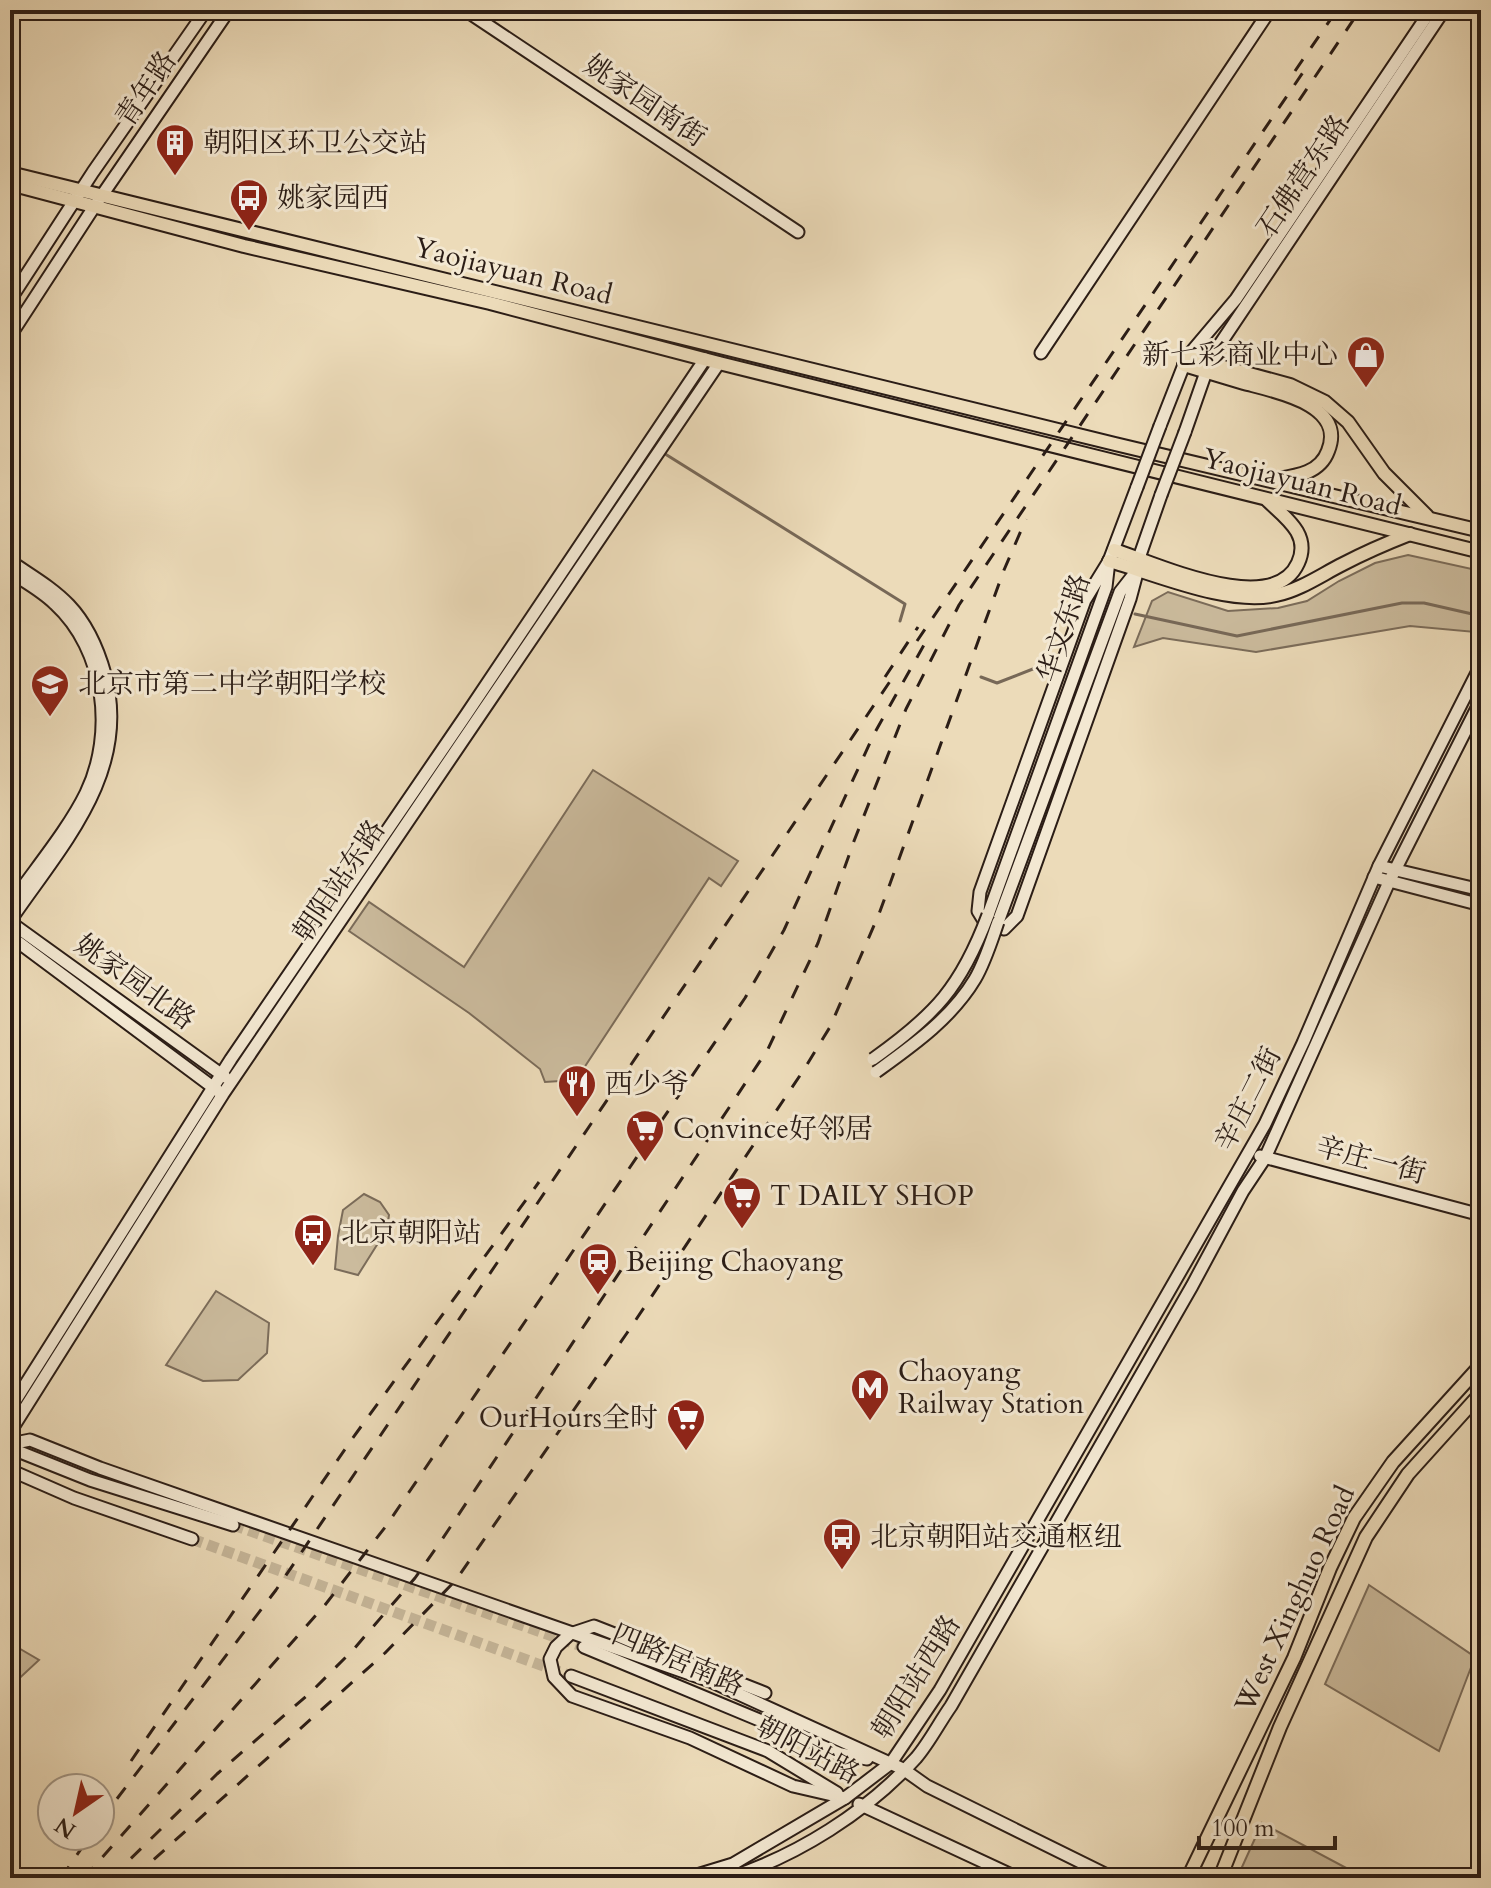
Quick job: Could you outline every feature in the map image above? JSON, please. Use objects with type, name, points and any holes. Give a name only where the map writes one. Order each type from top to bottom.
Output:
[{"type":"main road","name":"青年路","points":[[10,300],[206,10]]},
{"type":"main road","name":"青年路","points":[[10,336],[229,10]]},
{"type":"main road","name":"姚家园南街","points":[[465,10],[798,232]]},
{"type":"main road","points":[[1041,353],[1270,10]]},
{"type":"main road","name":"石佛营东路","points":[[1186,361],[1236,299],[1431,10]]},
{"type":"main road","name":"石佛营东路","points":[[1207,367],[1444,10]]},
{"type":"main road","name":"Yaojiayuan Road","points":[[10,173],[78,196],[94,207],[244,246],[490,303],[1481,552]]},
{"type":"main road","name":"Yaojiayuan Road","points":[[10,184],[78,196],[102,196],[1481,531]]},
{"type":"main road","points":[[48,242],[59,242],[64,253]]},
{"type":"main road","name":"朝阳站东路","points":[[227,1078],[705,359]]},
{"type":"main road","points":[[1186,361],[1290,385],[1325,402],[1348,422],[1384,473],[1429,518]]},
{"type":"main road","name":"华文东路","points":[[993,919],[1106,587],[1112,555],[1186,361]]},
{"type":"main road","name":"朝阳站东路","points":[[10,1409],[218,1091],[719,363]]},
{"type":"main road","points":[[1207,367],[1303,402],[1324,417],[1330,427],[1329,449],[1319,465],[1301,475],[1268,481]]},
{"type":"main road","name":"华文东路","points":[[993,919],[1120,592],[1139,563],[1207,367]]},
{"type":"main road","points":[[1139,563],[1238,588],[1258,589],[1274,585],[1287,578],[1298,564],[1302,547],[1299,532],[1266,499]]},
{"type":"main road","points":[[1139,563],[1118,635],[1017,916],[1004,929],[986,924],[978,911],[980,892],[1085,600],[1112,555],[1139,563],[1223,594],[1243,598],[1276,596],[1410,534]]},
{"type":"main road","points":[[10,561],[68,604],[84,625],[99,652],[111,698],[112,721],[110,745],[94,795],[10,921]]},
{"type":"main road","points":[[10,572],[56,604],[72,623],[97,674],[102,724],[100,748],[86,793],[10,905]]},
{"type":"main road","name":"辛庄二街","points":[[1026,1538],[1248,1154],[1303,1043],[1376,872],[1481,665]]},
{"type":"main road","name":"辛庄二街","points":[[1043,1547],[1243,1191],[1265,1158],[1346,984],[1389,882],[1481,700]]},
{"type":"main road","points":[[1376,872],[1395,870],[1481,890]]},
{"type":"main road","points":[[1376,872],[1389,882],[1481,905]]},
{"type":"main road","points":[[873,1059],[912,1032],[958,981],[993,919]]},
{"type":"main road","points":[[876,1072],[915,1044],[950,1013],[974,980],[993,919]]},
{"type":"main road","name":"姚家园北路","points":[[10,921],[227,1078]]},
{"type":"main road","name":"姚家园北路","points":[[10,936],[218,1091]]},
{"type":"main road","name":"朝阳站东路","points":[[10,1432],[218,1091]]},
{"type":"main road","name":"辛庄一街","points":[[1248,1154],[1481,1215]]},
{"type":"main road","name":"West Xinghuo Road","points":[[1188,1878],[1294,1658],[1354,1518],[1393,1462],[1481,1365]]},
{"type":"main road","name":"West Xinghuo Road","points":[[1220,1878],[1280,1727],[1366,1537],[1408,1474],[1481,1393]]},
{"type":"main road","points":[[10,1446],[30,1440],[100,1468],[710,1681],[891,1763]]},
{"type":"main road","points":[[10,1446],[90,1480],[233,1525]]},
{"type":"main road","points":[[10,1470],[74,1498],[192,1539]]},
{"type":"main road","name":"朝阳站西路","points":[[687,1878],[733,1864],[845,1798],[891,1763],[940,1690],[1026,1538]]},
{"type":"main road","name":"朝阳站西路","points":[[728,1878],[775,1861],[833,1826],[864,1806],[916,1757],[951,1706],[969,1670],[1043,1547]]},
{"type":"main road","points":[[765,1693],[594,1626],[570,1634],[556,1647],[550,1659],[554,1677],[572,1696],[690,1738],[793,1786],[845,1798]]},
{"type":"main road","name":"四路居南路","points":[[584,1647],[841,1754],[891,1763]]},
{"type":"main road","name":"朝阳站路","points":[[571,1676],[768,1751],[845,1798],[1018,1878]]},
{"type":"main road","name":"朝阳站路","points":[[891,1763],[927,1786],[1113,1878]]},
{"type":"shaded area","points":[[1408,555],[1481,571],[1481,618],[1475,632],[1410,626],[1256,652],[1163,638],[1134,647],[1152,601],[1168,592],[1228,611],[1278,608],[1307,601],[1375,563]]},
{"type":"shaded area","points":[[593,770],[738,861],[721,886],[709,878],[576,1080],[545,1082],[540,1069],[469,1013],[349,931],[369,902],[464,967]]},
{"type":"shaded area","points":[[364,1194],[380,1202],[389,1215],[387,1229],[358,1275],[335,1269],[343,1210]]},
{"type":"shaded area","points":[[216,1291],[269,1323],[267,1353],[238,1380],[203,1381],[166,1365]]},
{"type":"shaded area","points":[[1369,1585],[1475,1657],[1439,1751],[1325,1684]]},
{"type":"shaded area","points":[[10,1643],[39,1660],[10,1687]]},
{"type":"shaded area","points":[[1262,1823],[1365,1878],[1237,1878]]},
{"type":"waterway","points":[[662,452],[905,604],[900,621]]},
{"type":"waterway","points":[[1135,614],[1237,636],[1402,603],[1424,603],[1481,616]]},
{"type":"waterway","points":[[981,677],[997,683],[1043,665]]},
{"type":"tunnel","points":[[233,1525],[584,1647]]},
{"type":"tunnel","points":[[192,1539],[571,1676]]},
{"type":"railway","points":[[1295,71],[1337,10]]},
{"type":"railway","points":[[111,1878],[217,1774],[311,1692],[353,1650],[415,1578],[441,1541],[768,1049],[818,943],[906,709],[959,605],[1360,10]]},
{"type":"railway","points":[[917,641],[1308,65]]},
{"type":"railway","points":[[133,1878],[385,1653],[456,1580],[803,1071],[830,1027],[879,914],[1004,570],[1026,519]]},
{"type":"railway","points":[[885,677],[918,627]]},
{"type":"railway","points":[[84,1878],[325,1605],[386,1526],[745,998],[784,930],[874,734],[929,636]]},
{"type":"railway","points":[[116,1800],[276,1590],[897,671]]},
{"type":"railway","points":[[131,1761],[352,1439],[539,1182]]},
{"type":"railway","points":[[61,1878],[79,1852]]},
{"type":"place","name":"朝阳区环卫公交站","points":[[175,177]]},
{"type":"place","name":"姚家园西","points":[[249,232]]},
{"type":"place","name":"新七彩商业中心","points":[[1366,389]]},
{"type":"place","name":"北京市第二中学朝阳学校","points":[[50,718]]},
{"type":"place","name":"西少爷","points":[[577,1118]]},
{"type":"place","name":"Convince好邻居","points":[[645,1163]]},
{"type":"place","name":"T DAILY SHOP","points":[[742,1230]]},
{"type":"place","name":"北京朝阳站","points":[[313,1267]]},
{"type":"place","name":"Beijing Chaoyang","points":[[598,1296]]},
{"type":"place","name":"Chaoyang Railway Station","points":[[870,1422]]},
{"type":"place","name":"OurHours全时","points":[[686,1452]]},
{"type":"place","name":"北京朝阳站交通枢纽","points":[[842,1571]]}]
